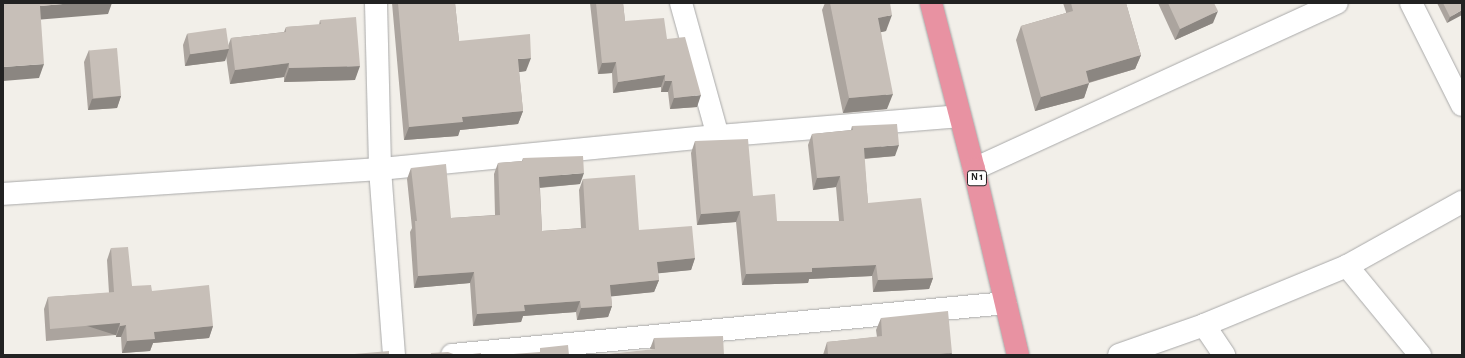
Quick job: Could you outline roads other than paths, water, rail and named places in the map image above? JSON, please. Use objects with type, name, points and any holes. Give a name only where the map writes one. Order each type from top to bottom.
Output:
[{"type":"highway","name":"N 1","points":[[931,3],[959,116],[974,169],[1018,355]]},
{"type":"street","points":[[376,3],[380,169],[394,355]]},
{"type":"street","points":[[681,3],[718,136]]},
{"type":"street","points":[[974,169],[1337,3]]},
{"type":"street","points":[[1410,3],[1462,105]]},
{"type":"street","points":[[3,194],[380,169],[718,136],[959,116]]},
{"type":"street","points":[[1118,355],[1204,325],[1347,266],[1462,202]]},
{"type":"street","points":[[1347,266],[1420,355]]},
{"type":"street","points":[[452,355],[1006,303]]},
{"type":"street","points":[[1204,325],[1224,355]]}]
